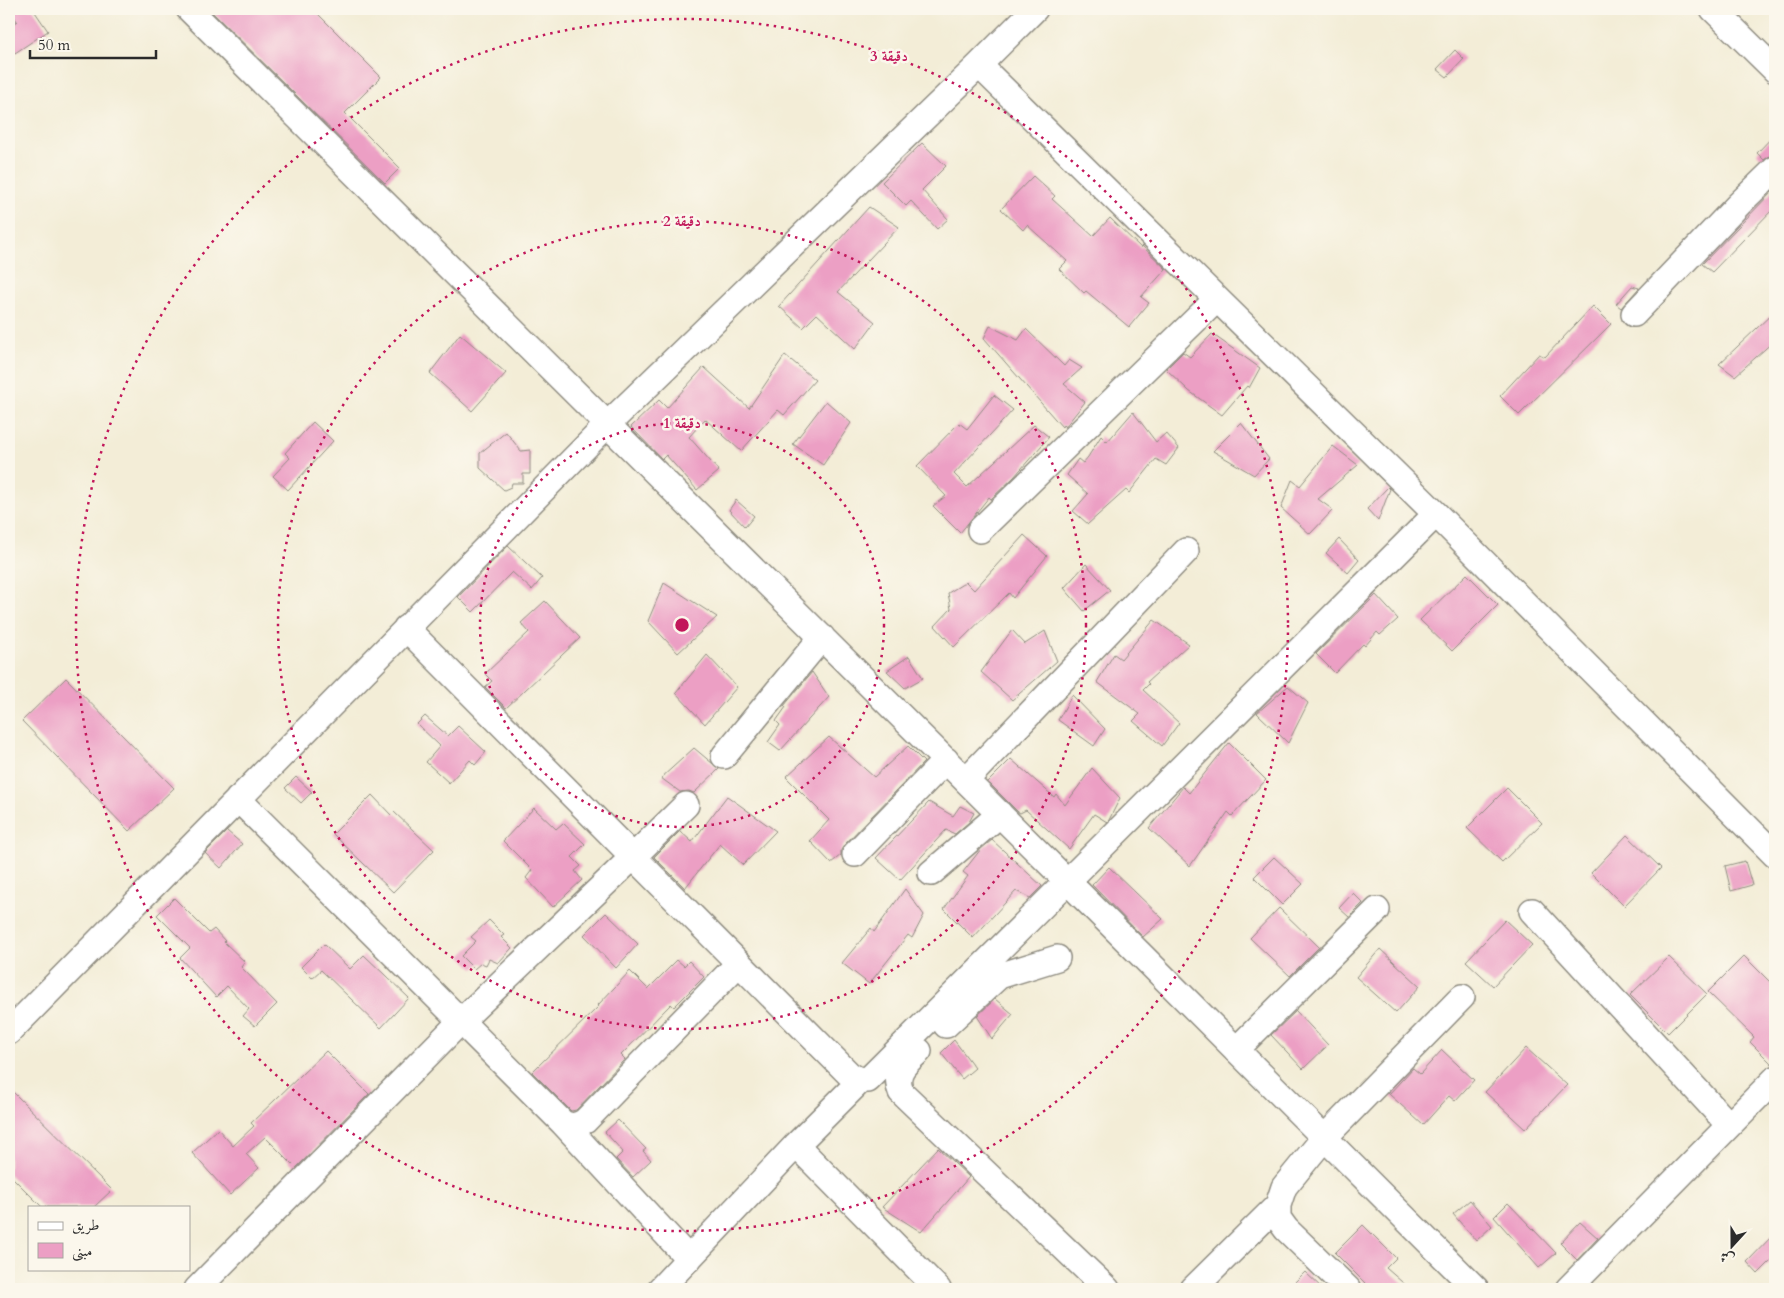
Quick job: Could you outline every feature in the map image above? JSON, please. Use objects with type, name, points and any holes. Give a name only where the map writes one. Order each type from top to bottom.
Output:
[{"type":"street","points":[[189,9],[1068,881],[1476,1289]]},
{"type":"street","points":[[9,1032],[608,424],[1035,9]]},
{"type":"street","points":[[1713,9],[1775,70]]},
{"type":"street","points":[[979,65],[1436,514],[1775,856]]},
{"type":"street","points":[[1634,314],[1775,169]]},
{"type":"street","points":[[980,530],[1217,299]]},
{"type":"street","points":[[406,628],[849,1074],[860,1080],[868,1080],[1436,514]]},
{"type":"street","points":[[966,780],[1186,551]]},
{"type":"street","points":[[724,756],[822,637]]},
{"type":"street","points":[[855,854],[946,760]]},
{"type":"street","points":[[238,799],[564,1123],[689,1259]]},
{"type":"street","points":[[196,1289],[460,1021],[634,857],[686,805]]},
{"type":"street","points":[[931,873],[1000,814]]},
{"type":"street","points":[[1236,1050],[1377,910]]},
{"type":"street","points":[[1532,911],[1730,1125]]},
{"type":"street","points":[[1057,958],[999,976],[903,1066],[898,1075],[898,1085],[901,1092],[1107,1289]]},
{"type":"street","points":[[564,1123],[577,1126],[585,1121],[739,964]]},
{"type":"street","points":[[1348,1289],[1286,1229],[1278,1218],[1278,1205],[1284,1187],[1324,1138],[1462,996]]},
{"type":"street","points":[[1568,1289],[1775,1079]]},
{"type":"street","points":[[660,1289],[860,1080]]},
{"type":"street","points":[[796,1146],[938,1289]]},
{"type":"street","points":[[1193,1289],[1278,1205]]},
{"type":"building","points":[[9,9],[33,9],[48,31],[15,53],[9,44],[9,27],[17,21]]},
{"type":"building","points":[[209,9],[313,9],[381,77],[345,113],[400,168],[385,183]]},
{"type":"building","points":[[1455,50],[1464,59],[1447,77],[1437,69]]},
{"type":"building","points":[[1775,134],[1775,155],[1771,155],[1764,160],[1757,153]]},
{"type":"building","points":[[922,143],[946,166],[922,190],[948,219],[937,229],[911,201],[906,206],[882,182]]},
{"type":"building","points":[[1033,176],[1055,196],[1052,199],[1093,236],[1110,218],[1166,269],[1141,297],[1149,303],[1129,327],[1086,291],[1084,293],[1059,269],[1067,261],[1027,225],[1023,230],[1001,209]]},
{"type":"building","points":[[1775,189],[1775,207],[1712,272],[1702,264]]},
{"type":"building","points":[[869,207],[899,227],[838,292],[875,322],[855,349],[817,314],[803,328],[779,306]]},
{"type":"building","points":[[1632,286],[1639,288],[1621,308],[1616,304]]},
{"type":"building","points":[[1593,306],[1611,324],[1519,415],[1500,396],[1539,354],[1545,357]]},
{"type":"building","points":[[1775,311],[1775,340],[1735,376],[1719,364]]},
{"type":"building","points":[[990,326],[1018,340],[1026,329],[1064,366],[1069,360],[1082,368],[1064,384],[1085,402],[1065,427],[1063,425],[1062,427],[984,338]]},
{"type":"building","points":[[460,334],[506,373],[472,411],[430,373]]},
{"type":"building","points":[[1212,334],[1260,368],[1249,388],[1247,386],[1222,415],[1189,391],[1166,369],[1183,352],[1190,357]]},
{"type":"building","points":[[785,355],[815,380],[784,415],[778,410],[741,451],[705,419],[689,437],[719,471],[697,490],[666,455],[662,459],[631,427],[659,400],[667,408],[704,367],[749,408]]},
{"type":"building","points":[[994,395],[1013,410],[954,474],[967,487],[1034,425],[1049,437],[1014,477],[991,499],[989,497],[960,533],[933,506],[946,496],[917,466],[959,423],[967,429]]},
{"type":"building","points":[[826,401],[851,423],[823,465],[793,444]]},
{"type":"building","points":[[1133,412],[1156,442],[1166,433],[1179,448],[1166,465],[1156,459],[1129,493],[1126,490],[1088,524],[1073,511],[1088,494],[1067,475],[1078,459],[1083,463],[1101,436],[1107,442]]},
{"type":"building","points":[[313,422],[333,441],[288,490],[273,476],[290,458],[285,453]]},
{"type":"building","points":[[1241,423],[1269,459],[1254,475],[1213,451]]},
{"type":"building","points":[[506,432],[521,451],[530,450],[530,474],[523,474],[523,483],[512,483],[511,487],[504,490],[480,468],[480,453]]},
{"type":"building","points":[[1333,446],[1358,465],[1318,499],[1333,510],[1310,534],[1281,508],[1292,480],[1300,486]]},
{"type":"building","points":[[1388,487],[1390,489],[1378,521],[1367,509]]},
{"type":"building","points":[[736,500],[754,516],[745,527],[729,510]]},
{"type":"building","points":[[1024,535],[1047,556],[1013,598],[1009,593],[954,647],[935,626],[951,609],[948,593],[966,582],[974,590]]},
{"type":"building","points":[[1339,539],[1359,560],[1348,573],[1326,553]]},
{"type":"building","points":[[508,546],[542,578],[532,590],[512,572],[473,612],[458,597]]},
{"type":"building","points":[[1086,564],[1110,590],[1084,611],[1064,588]]},
{"type":"building","points":[[1467,574],[1498,605],[1452,651],[1420,620]]},
{"type":"building","points":[[664,583],[717,617],[678,653],[648,621]]},
{"type":"building","points":[[1376,595],[1398,619],[1380,635],[1377,632],[1365,646],[1363,644],[1335,673],[1316,654]]},
{"type":"building","points":[[545,601],[580,638],[506,708],[485,687],[492,681],[485,674],[529,632],[521,623]]},
{"type":"building","points":[[1154,620],[1189,644],[1147,682],[1149,684],[1143,690],[1179,723],[1162,746],[1133,721],[1140,714],[1097,682],[1114,654],[1121,659]]},
{"type":"building","points":[[1012,630],[1025,644],[1045,631],[1057,661],[1012,700],[981,672]]},
{"type":"building","points":[[707,655],[737,687],[705,724],[676,693]]},
{"type":"building","points":[[909,656],[923,678],[905,688],[887,671]]},
{"type":"building","points":[[812,672],[829,697],[780,751],[768,742],[780,725],[776,721],[786,707],[784,706]]},
{"type":"building","points":[[66,678],[174,788],[129,831],[22,721]]},
{"type":"building","points":[[1288,686],[1308,703],[1288,743],[1257,713]]},
{"type":"building","points":[[1072,695],[1105,729],[1094,746],[1058,720]]},
{"type":"building","points":[[425,716],[448,736],[458,726],[486,752],[475,765],[470,760],[449,783],[426,762],[440,746],[417,724]]},
{"type":"building","points":[[829,737],[874,777],[908,746],[924,762],[845,844],[841,850],[841,855],[831,863],[810,841],[829,820],[786,777]]},
{"type":"building","points":[[1229,743],[1266,780],[1232,816],[1228,812],[1190,866],[1149,828],[1183,787],[1189,793]]},
{"type":"building","points":[[694,748],[719,769],[694,793],[689,791],[680,792],[661,778]]},
{"type":"building","points":[[1011,759],[1054,797],[1056,794],[1065,805],[1092,768],[1120,798],[1107,822],[1094,814],[1069,849],[1026,810],[1018,812],[988,782]]},
{"type":"building","points":[[296,777],[312,792],[301,803],[285,788]]},
{"type":"building","points":[[1507,788],[1542,823],[1502,862],[1467,828]]},
{"type":"building","points":[[372,795],[391,815],[394,812],[434,850],[393,892],[333,834]]},
{"type":"building","points":[[727,796],[776,831],[743,865],[720,844],[685,888],[654,857],[680,831],[692,842]]},
{"type":"building","points":[[929,802],[953,816],[960,806],[974,813],[969,822],[955,834],[946,830],[900,880],[876,858]]},
{"type":"building","points":[[534,808],[556,829],[563,823],[585,844],[572,857],[581,866],[575,871],[582,880],[553,907],[526,878],[532,870],[503,841]]},
{"type":"building","points":[[227,831],[242,844],[221,868],[205,853]]},
{"type":"building","points":[[1627,835],[1661,868],[1624,906],[1591,873]]},
{"type":"building","points":[[992,840],[1042,886],[1030,898],[1016,891],[973,938],[944,909],[968,876],[963,872],[981,849]]},
{"type":"building","points":[[1274,857],[1303,884],[1282,905],[1254,877]]},
{"type":"building","points":[[1745,861],[1752,885],[1731,891],[1725,866]]},
{"type":"building","points":[[1109,867],[1163,919],[1143,937],[1092,885]]},
{"type":"building","points":[[905,889],[924,915],[912,938],[908,935],[869,984],[842,963],[871,928],[874,932]]},
{"type":"building","points":[[1353,893],[1363,903],[1349,917],[1339,908]]},
{"type":"building","points":[[174,898],[209,933],[214,929],[224,942],[245,962],[241,967],[277,1004],[255,1026],[243,1016],[249,1009],[227,986],[216,997],[180,958],[190,948],[157,915]]},
{"type":"building","points":[[1279,908],[1319,947],[1290,976],[1250,938]]},
{"type":"building","points":[[606,913],[638,944],[616,968],[584,935]]},
{"type":"building","points":[[489,920],[504,935],[501,937],[512,948],[498,963],[489,959],[486,965],[481,963],[474,969],[461,956],[476,941],[471,937]]},
{"type":"building","points":[[1505,920],[1532,945],[1493,986],[1466,961]]},
{"type":"building","points":[[324,944],[350,969],[364,955],[409,998],[381,1028],[321,970],[312,978],[301,967]]},
{"type":"building","points":[[1380,949],[1420,986],[1396,1013],[1356,977]]},
{"type":"building","points":[[1744,956],[1775,987],[1775,1065],[1750,1042],[1754,1037],[1708,992]]},
{"type":"building","points":[[1669,957],[1707,994],[1668,1033],[1630,995]]},
{"type":"building","points":[[677,960],[684,966],[689,961],[704,977],[674,1007],[671,1004],[621,1055],[625,1059],[576,1110],[571,1111],[532,1072],[599,1006],[630,971],[648,989]]},
{"type":"building","points":[[995,999],[1013,1014],[992,1039],[977,1016]]},
{"type":"building","points":[[1296,1011],[1328,1045],[1303,1069],[1271,1035]]},
{"type":"building","points":[[954,1040],[975,1068],[962,1079],[941,1053]]},
{"type":"building","points":[[1526,1048],[1567,1085],[1525,1129],[1485,1092]]},
{"type":"building","points":[[1442,1050],[1474,1080],[1455,1101],[1449,1096],[1423,1125],[1389,1094],[1413,1068],[1420,1074]]},
{"type":"building","points":[[326,1051],[369,1094],[296,1168],[265,1137],[246,1154],[259,1168],[230,1195],[192,1153],[218,1129],[233,1146],[254,1126],[251,1123]]},
{"type":"building","points":[[9,1088],[112,1190],[95,1206],[41,1206],[9,1174]]},
{"type":"building","points":[[618,1120],[646,1149],[643,1151],[651,1160],[633,1177],[616,1159],[623,1152],[605,1132]]},
{"type":"building","points":[[938,1148],[969,1177],[921,1232],[882,1207]]},
{"type":"building","points":[[1470,1200],[1492,1226],[1476,1241],[1453,1214]]},
{"type":"building","points":[[1508,1203],[1556,1253],[1539,1268],[1494,1217]]},
{"type":"building","points":[[1580,1222],[1598,1238],[1577,1260],[1560,1243]]},
{"type":"building","points":[[1363,1225],[1396,1258],[1386,1268],[1410,1289],[1371,1289],[1335,1253]]},
{"type":"building","points":[[1775,1233],[1775,1257],[1758,1274],[1747,1262]]},
{"type":"building","points":[[1305,1272],[1323,1289],[1288,1289]]}]
